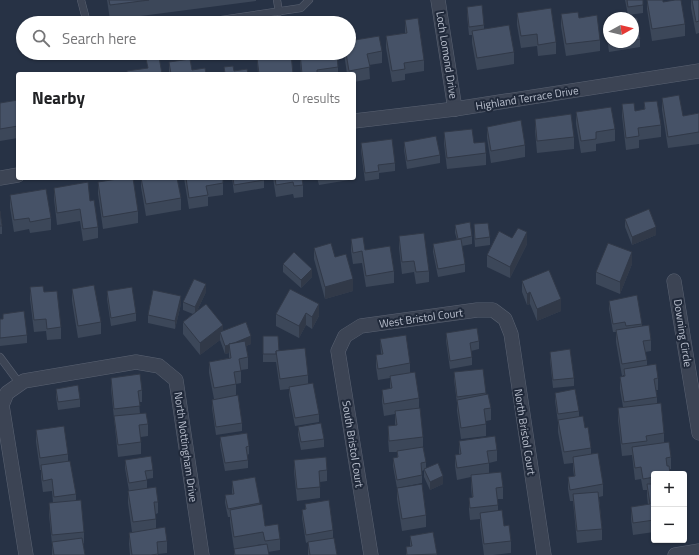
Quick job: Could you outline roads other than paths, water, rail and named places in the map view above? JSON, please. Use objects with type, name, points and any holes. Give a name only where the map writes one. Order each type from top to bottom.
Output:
[{"type":"street","name":"Loch Lomond Drive","points":[[438,0],[456,109]]},
{"type":"street","name":"Highland Terrace Drive","points":[[356,121],[456,109],[699,71]]},
{"type":"street","points":[[0,178],[16,175]]},
{"type":"street","name":"Downing Circle","points":[[674,281],[699,433]]},
{"type":"street","name":"West Bristol Court","points":[[346,335],[361,326],[477,310],[493,310],[497,313]]},
{"type":"street","name":"North Bristol Court","points":[[497,313],[506,319],[511,334],[544,555]]},
{"type":"street","name":"South Bristol Court","points":[[346,335],[338,351],[371,555]]},
{"type":"street","name":"North Nottingham Drive","points":[[22,383],[136,362],[160,366],[176,380],[202,555]]},
{"type":"street","points":[[22,383],[7,393],[2,405],[26,555]]},
{"type":"street","points":[[675,555],[699,551]]},
{"type":"lane","points":[[81,0],[85,16]]},
{"type":"lane","points":[[277,0],[279,12]]},
{"type":"lane","points":[[251,16],[300,8],[309,0]]},
{"type":"lane","points":[[0,357],[22,383]]}]
